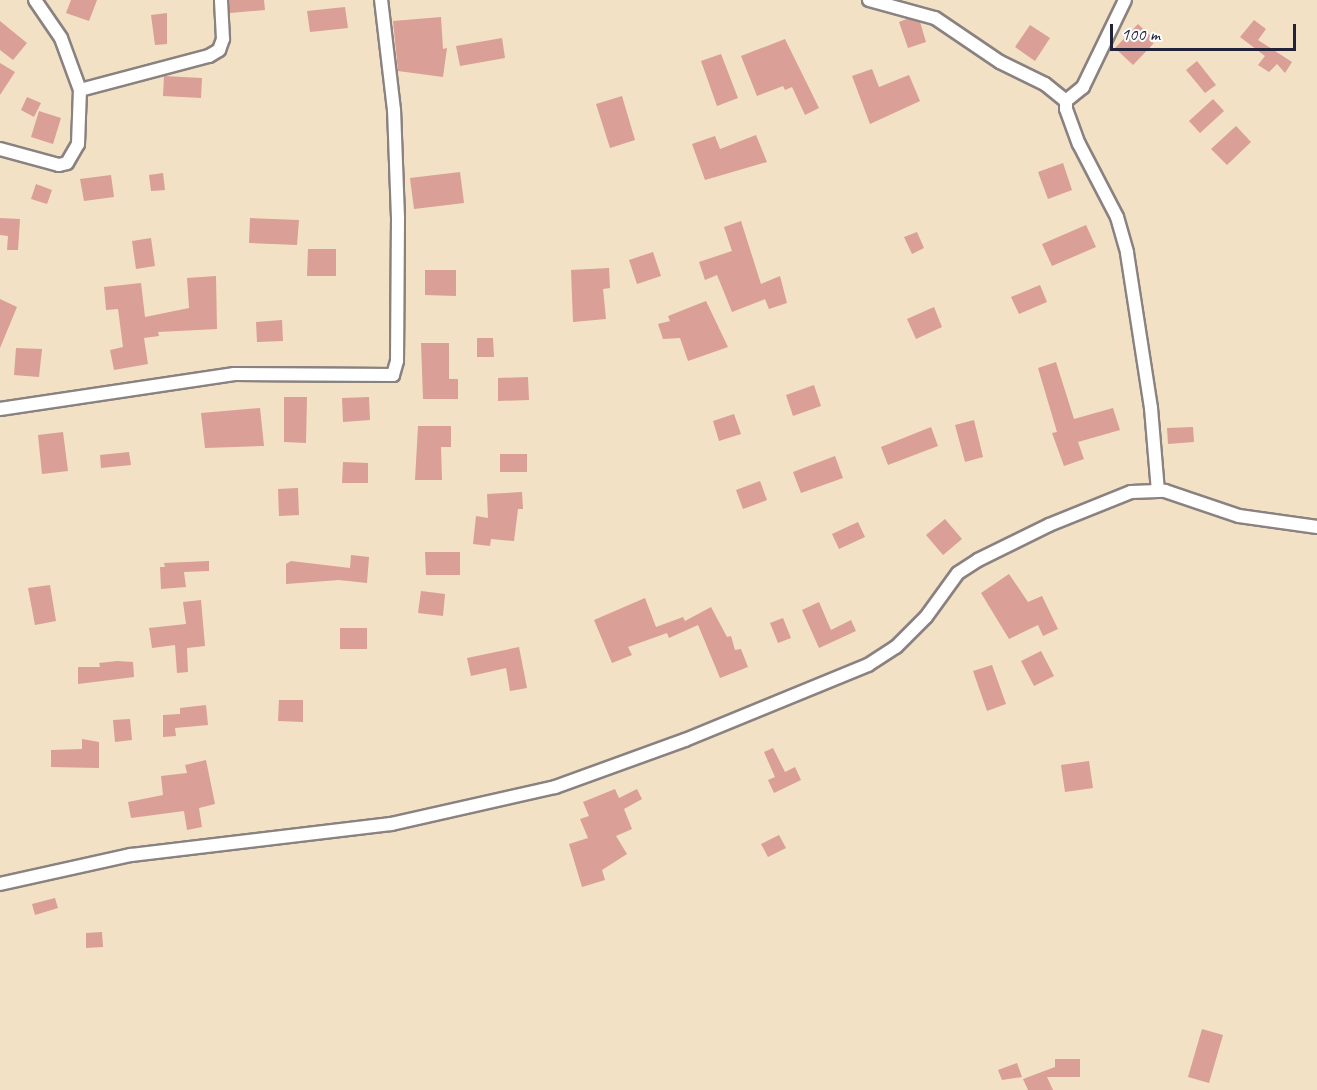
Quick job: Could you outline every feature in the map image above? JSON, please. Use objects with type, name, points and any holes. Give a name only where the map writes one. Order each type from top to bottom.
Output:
[{"type":"street","points":[[0,149],[59,165],[67,163],[78,144],[80,90],[61,38],[35,0]]},
{"type":"street","points":[[80,90],[209,56],[219,50],[223,39],[221,0]]},
{"type":"street","points":[[0,409],[234,374],[393,375],[397,361],[397,208],[394,110],[381,0]]},
{"type":"street","points":[[869,0],[935,18],[999,62],[1045,84],[1066,101],[1079,144],[1117,218],[1127,253],[1151,408],[1158,491]]},
{"type":"street","points":[[1066,101],[1083,87],[1125,0]]},
{"type":"street","points":[[0,884],[131,855],[391,824],[555,787],[685,740],[868,665],[896,647],[926,617],[958,573],[978,560],[1049,525],[1131,492],[1158,491],[1239,516],[1317,527]]},
{"type":"building","points":[[71,0],[97,0],[89,21],[66,13]]},
{"type":"building","points":[[229,0],[264,0],[265,10],[230,13]]},
{"type":"building","points":[[345,7],[348,28],[310,32],[307,11]]},
{"type":"building","points":[[167,13],[167,44],[155,45],[151,15]]},
{"type":"building","points":[[441,17],[443,49],[447,48],[443,77],[398,71],[393,21]]},
{"type":"building","points":[[907,19],[920,22],[926,42],[908,48],[899,22]]},
{"type":"building","points":[[1254,20],[1266,29],[1258,40],[1292,62],[1285,73],[1277,64],[1269,72],[1258,65],[1265,56],[1240,37]]},
{"type":"building","points":[[0,21],[27,43],[13,60],[0,50]]},
{"type":"building","points":[[1138,24],[1156,41],[1133,65],[1115,48]]},
{"type":"building","points":[[1030,25],[1050,38],[1035,61],[1015,47]]},
{"type":"building","points":[[502,38],[505,58],[460,66],[456,46]]},
{"type":"building","points":[[785,39],[819,108],[805,115],[792,87],[785,90],[783,86],[757,96],[741,56]]},
{"type":"building","points":[[721,54],[738,98],[717,106],[701,61]]},
{"type":"building","points":[[1197,61],[1216,85],[1205,93],[1186,70]]},
{"type":"building","points":[[0,63],[15,72],[0,95]]},
{"type":"building","points":[[872,69],[879,87],[909,75],[920,101],[870,124],[852,76]]},
{"type":"building","points":[[164,76],[202,78],[201,98],[163,96]]},
{"type":"building","points":[[622,96],[635,140],[610,148],[596,104]]},
{"type":"building","points":[[27,97],[41,103],[34,117],[21,110]]},
{"type":"building","points":[[1213,99],[1224,111],[1200,133],[1189,121]]},
{"type":"building","points":[[39,111],[61,118],[53,144],[31,137]]},
{"type":"building","points":[[1236,126],[1251,142],[1227,165],[1211,149]]},
{"type":"building","points":[[756,135],[767,162],[705,180],[692,144],[715,136],[720,149]]},
{"type":"building","points":[[1063,163],[1072,190],[1048,199],[1038,172]]},
{"type":"building","points":[[460,172],[464,203],[414,209],[410,178]]},
{"type":"building","points":[[163,173],[165,190],[151,191],[149,175]]},
{"type":"building","points":[[111,175],[114,197],[84,201],[80,179]]},
{"type":"building","points":[[36,184],[52,190],[47,204],[31,199]]},
{"type":"building","points":[[0,218],[20,219],[18,250],[7,250],[8,236],[0,235]]},
{"type":"building","points":[[250,218],[299,220],[297,245],[249,243]]},
{"type":"building","points":[[741,221],[761,284],[780,276],[787,303],[769,309],[765,299],[732,312],[717,275],[705,280],[699,262],[732,251],[724,227]]},
{"type":"building","points":[[1086,225],[1096,247],[1052,266],[1042,244]]},
{"type":"building","points":[[917,232],[924,248],[912,254],[904,237]]},
{"type":"building","points":[[151,238],[155,266],[136,269],[132,241]]},
{"type":"building","points":[[308,249],[336,249],[336,276],[307,276]]},
{"type":"building","points":[[653,252],[661,276],[637,284],[629,260]]},
{"type":"building","points":[[609,268],[610,288],[603,289],[606,319],[573,322],[571,270]]},
{"type":"building","points":[[425,270],[456,270],[456,296],[425,295]]},
{"type":"building","points":[[216,276],[217,329],[158,332],[159,336],[144,338],[148,364],[114,370],[110,350],[123,347],[118,309],[106,310],[104,287],[141,283],[145,317],[189,308],[187,278]]},
{"type":"building","points":[[1040,285],[1047,302],[1019,314],[1011,297]]},
{"type":"building","points":[[0,299],[17,307],[0,348]]},
{"type":"building","points":[[706,301],[728,347],[688,361],[680,338],[663,339],[658,324],[670,321],[668,316]]},
{"type":"building","points":[[934,307],[942,327],[916,339],[907,319]]},
{"type":"building","points":[[282,320],[283,341],[257,342],[256,322]]},
{"type":"building","points":[[477,338],[493,338],[494,357],[477,357]]},
{"type":"building","points":[[421,343],[449,343],[449,379],[458,379],[458,399],[423,399]]},
{"type":"building","points":[[16,348],[42,349],[39,377],[14,375]]},
{"type":"building","points":[[1056,362],[1074,419],[1113,408],[1120,430],[1078,442],[1084,459],[1064,466],[1052,433],[1057,432],[1038,368]]},
{"type":"building","points":[[528,377],[529,400],[498,401],[498,378]]},
{"type":"building","points":[[814,385],[821,406],[793,416],[786,395]]},
{"type":"building","points":[[284,397],[307,397],[306,443],[284,442]]},
{"type":"building","points":[[369,397],[370,420],[343,422],[342,398]]},
{"type":"building","points":[[260,408],[264,446],[205,448],[201,413]]},
{"type":"building","points":[[734,414],[741,434],[719,441],[713,421]]},
{"type":"building","points":[[974,420],[983,457],[965,462],[955,425]]},
{"type":"building","points":[[418,426],[451,426],[451,447],[441,447],[442,480],[415,480]]},
{"type":"building","points":[[931,427],[938,446],[888,465],[881,447]]},
{"type":"building","points":[[1193,427],[1194,442],[1168,444],[1167,428]]},
{"type":"building","points":[[63,432],[68,471],[42,474],[38,435]]},
{"type":"building","points":[[129,452],[131,465],[101,468],[100,455]]},
{"type":"building","points":[[500,454],[527,454],[527,472],[500,472]]},
{"type":"building","points":[[835,456],[843,478],[801,493],[793,472]]},
{"type":"building","points":[[343,462],[368,463],[368,483],[342,483]]},
{"type":"building","points":[[760,481],[767,500],[743,509],[736,490]]},
{"type":"building","points":[[298,488],[299,515],[279,516],[278,489]]},
{"type":"building","points":[[522,492],[523,509],[518,509],[514,541],[491,539],[490,546],[473,544],[476,516],[488,518],[487,494]]},
{"type":"building","points":[[945,519],[962,539],[943,555],[926,535]]},
{"type":"building","points":[[858,522],[865,537],[839,549],[832,534]]},
{"type":"building","points":[[425,552],[460,552],[460,575],[426,575]]},
{"type":"building","points":[[351,555],[369,557],[367,583],[339,580],[286,584],[286,564],[291,561],[350,568]]},
{"type":"building","points":[[209,561],[209,571],[184,572],[186,587],[161,589],[160,567],[165,567],[164,563]]},
{"type":"building","points":[[1009,574],[1028,602],[1042,596],[1058,629],[1043,636],[1038,625],[1009,639],[981,593]]},
{"type":"building","points":[[50,585],[56,621],[35,625],[28,588]]},
{"type":"building","points":[[421,591],[445,594],[443,616],[418,613]]},
{"type":"building","points":[[645,598],[656,627],[683,617],[685,621],[711,607],[727,637],[731,636],[735,650],[741,649],[748,667],[720,678],[698,625],[669,638],[667,633],[628,647],[632,655],[612,663],[594,620]]},
{"type":"building","points":[[201,600],[205,646],[187,648],[188,672],[177,673],[175,645],[152,648],[149,628],[186,624],[183,602]]},
{"type":"building","points":[[819,602],[831,630],[851,620],[856,631],[819,648],[802,610]]},
{"type":"building","points":[[783,618],[791,638],[778,643],[770,623]]},
{"type":"building","points":[[340,628],[367,628],[367,649],[340,649]]},
{"type":"building","points":[[519,647],[527,688],[510,691],[506,668],[471,676],[467,658]]},
{"type":"building","points":[[1041,651],[1054,676],[1034,686],[1021,661]]},
{"type":"building","points":[[133,662],[134,677],[78,684],[78,667],[100,667],[99,663]]},
{"type":"building","points":[[992,665],[1006,704],[987,711],[973,671]]},
{"type":"building","points":[[279,700],[303,700],[303,722],[278,721]]},
{"type":"building","points":[[206,705],[208,725],[175,728],[176,736],[163,737],[163,715],[180,714],[180,708]]},
{"type":"building","points":[[130,719],[132,740],[115,742],[113,720]]},
{"type":"building","points":[[82,739],[99,742],[99,768],[51,767],[51,750],[82,749]]},
{"type":"building","points":[[773,748],[785,772],[795,767],[801,780],[774,793],[768,780],[775,777],[764,752]]},
{"type":"building","points":[[206,760],[215,804],[199,808],[202,827],[187,830],[184,811],[131,818],[128,802],[163,795],[161,776],[187,773],[185,765]]},
{"type":"building","points":[[1089,761],[1093,788],[1065,792],[1061,765]]},
{"type":"building","points":[[615,789],[619,798],[637,789],[642,799],[624,809],[632,829],[616,836],[627,854],[602,870],[605,880],[582,887],[569,844],[588,838],[580,819],[589,816],[583,802]]},
{"type":"building","points":[[779,835],[786,848],[768,857],[761,844]]},
{"type":"building","points":[[55,898],[58,908],[35,915],[32,904]]},
{"type":"building","points":[[102,932],[103,947],[86,948],[86,933]]},
{"type":"building","points":[[1202,1029],[1223,1035],[1209,1083],[1188,1077]]},
{"type":"building","points":[[1055,1059],[1080,1059],[1080,1077],[1047,1077],[1053,1090],[1028,1090],[1023,1079],[1055,1067]]},
{"type":"building","points":[[1017,1063],[1022,1077],[1002,1080],[998,1070]]}]
